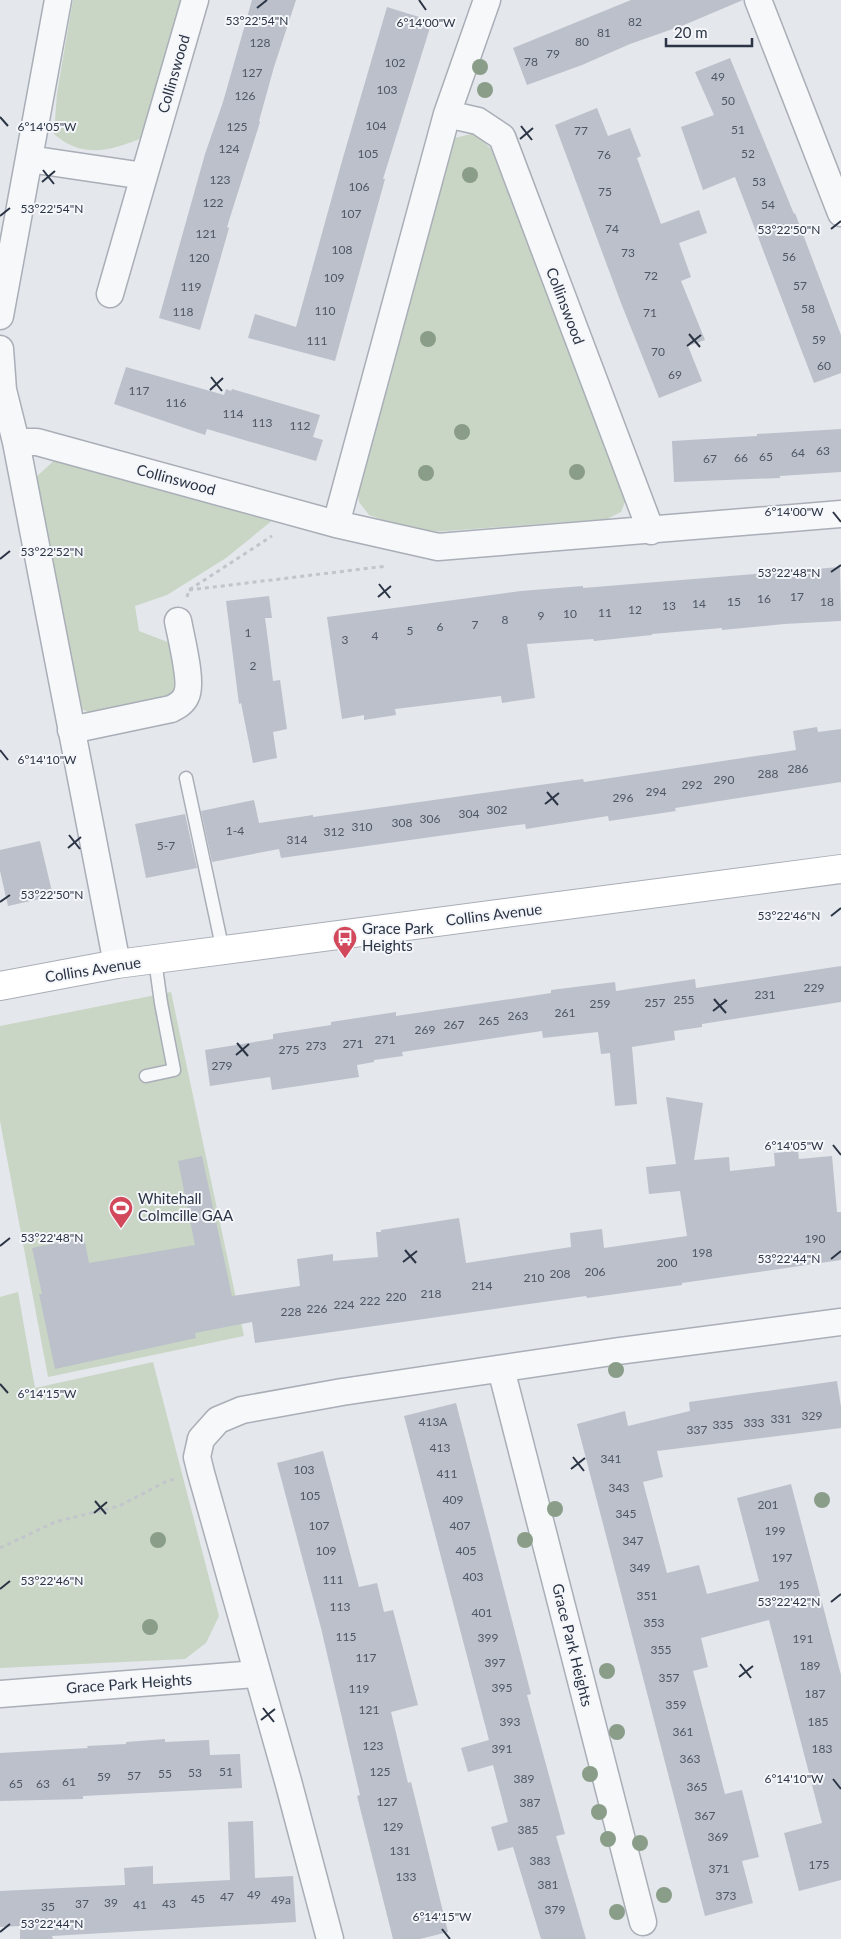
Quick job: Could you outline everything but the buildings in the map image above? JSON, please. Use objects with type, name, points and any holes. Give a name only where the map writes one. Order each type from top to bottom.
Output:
[{"type":"main road","name":"Collins Avenue","points":[[0,986],[118,964],[841,869]]},
{"type":"street","points":[[0,316],[58,0]]},
{"type":"street","name":"Collinswood","points":[[110,294],[195,0]]},
{"type":"street","points":[[336,524],[447,114],[487,0]]},
{"type":"street","points":[[758,0],[841,213]]},
{"type":"street","name":"Collinswood","points":[[447,114],[478,121],[502,137],[651,531]]},
{"type":"street","points":[[29,159],[144,176]]},
{"type":"street","points":[[0,349],[3,390],[16,442],[118,964]]},
{"type":"street","name":"Collinswood","points":[[16,442],[37,442],[336,524],[438,547],[841,514]]},
{"type":"street","points":[[71,730],[171,709],[180,704],[187,696],[189,685],[178,621]]},
{"type":"street","points":[[330,1939],[201,1473],[197,1457],[201,1439],[218,1420],[242,1410],[342,1392],[841,1322]]},
{"type":"street","name":"Grace Park Heights","points":[[502,1369],[643,1922]]},
{"type":"street","name":"Grace Park Heights","points":[[0,1694],[257,1674]]},
{"type":"lane","points":[[186,778],[223,951]]},
{"type":"lane","points":[[146,1076],[174,1070],[155,960]]},
{"type":"path","points":[[178,621],[189,590],[304,515]]},
{"type":"path","points":[[189,590],[388,565],[390,537]]},
{"type":"path","points":[[0,1548],[55,1522],[119,1506],[167,1481],[201,1473]]},
{"type":"green space","points":[[73,0],[183,0],[145,137],[109,149],[87,150],[65,142],[54,134],[57,93]]},
{"type":"green space","points":[[475,133],[491,149],[627,497],[621,512],[607,519],[433,532],[400,526],[369,515],[359,502],[358,491],[450,152],[455,138]]},
{"type":"green space","points":[[57,458],[274,519],[226,558],[167,595],[135,606],[139,631],[178,646],[177,694],[97,717],[82,709],[36,477]]},
{"type":"green space","name":"Whitehall Colmcille GAA","points":[[171,992],[244,1336],[48,1377],[0,1121],[0,1026]]},
{"type":"green space","points":[[18,1292],[35,1388],[153,1362],[219,1616],[206,1643],[185,1659],[0,1668],[0,1297]]},
{"type":"place","name":"Grace Park Heights","points":[[345,959]]},
{"type":"place","name":"Whitehall Colmcille GAA","points":[[121,1229]]}]
